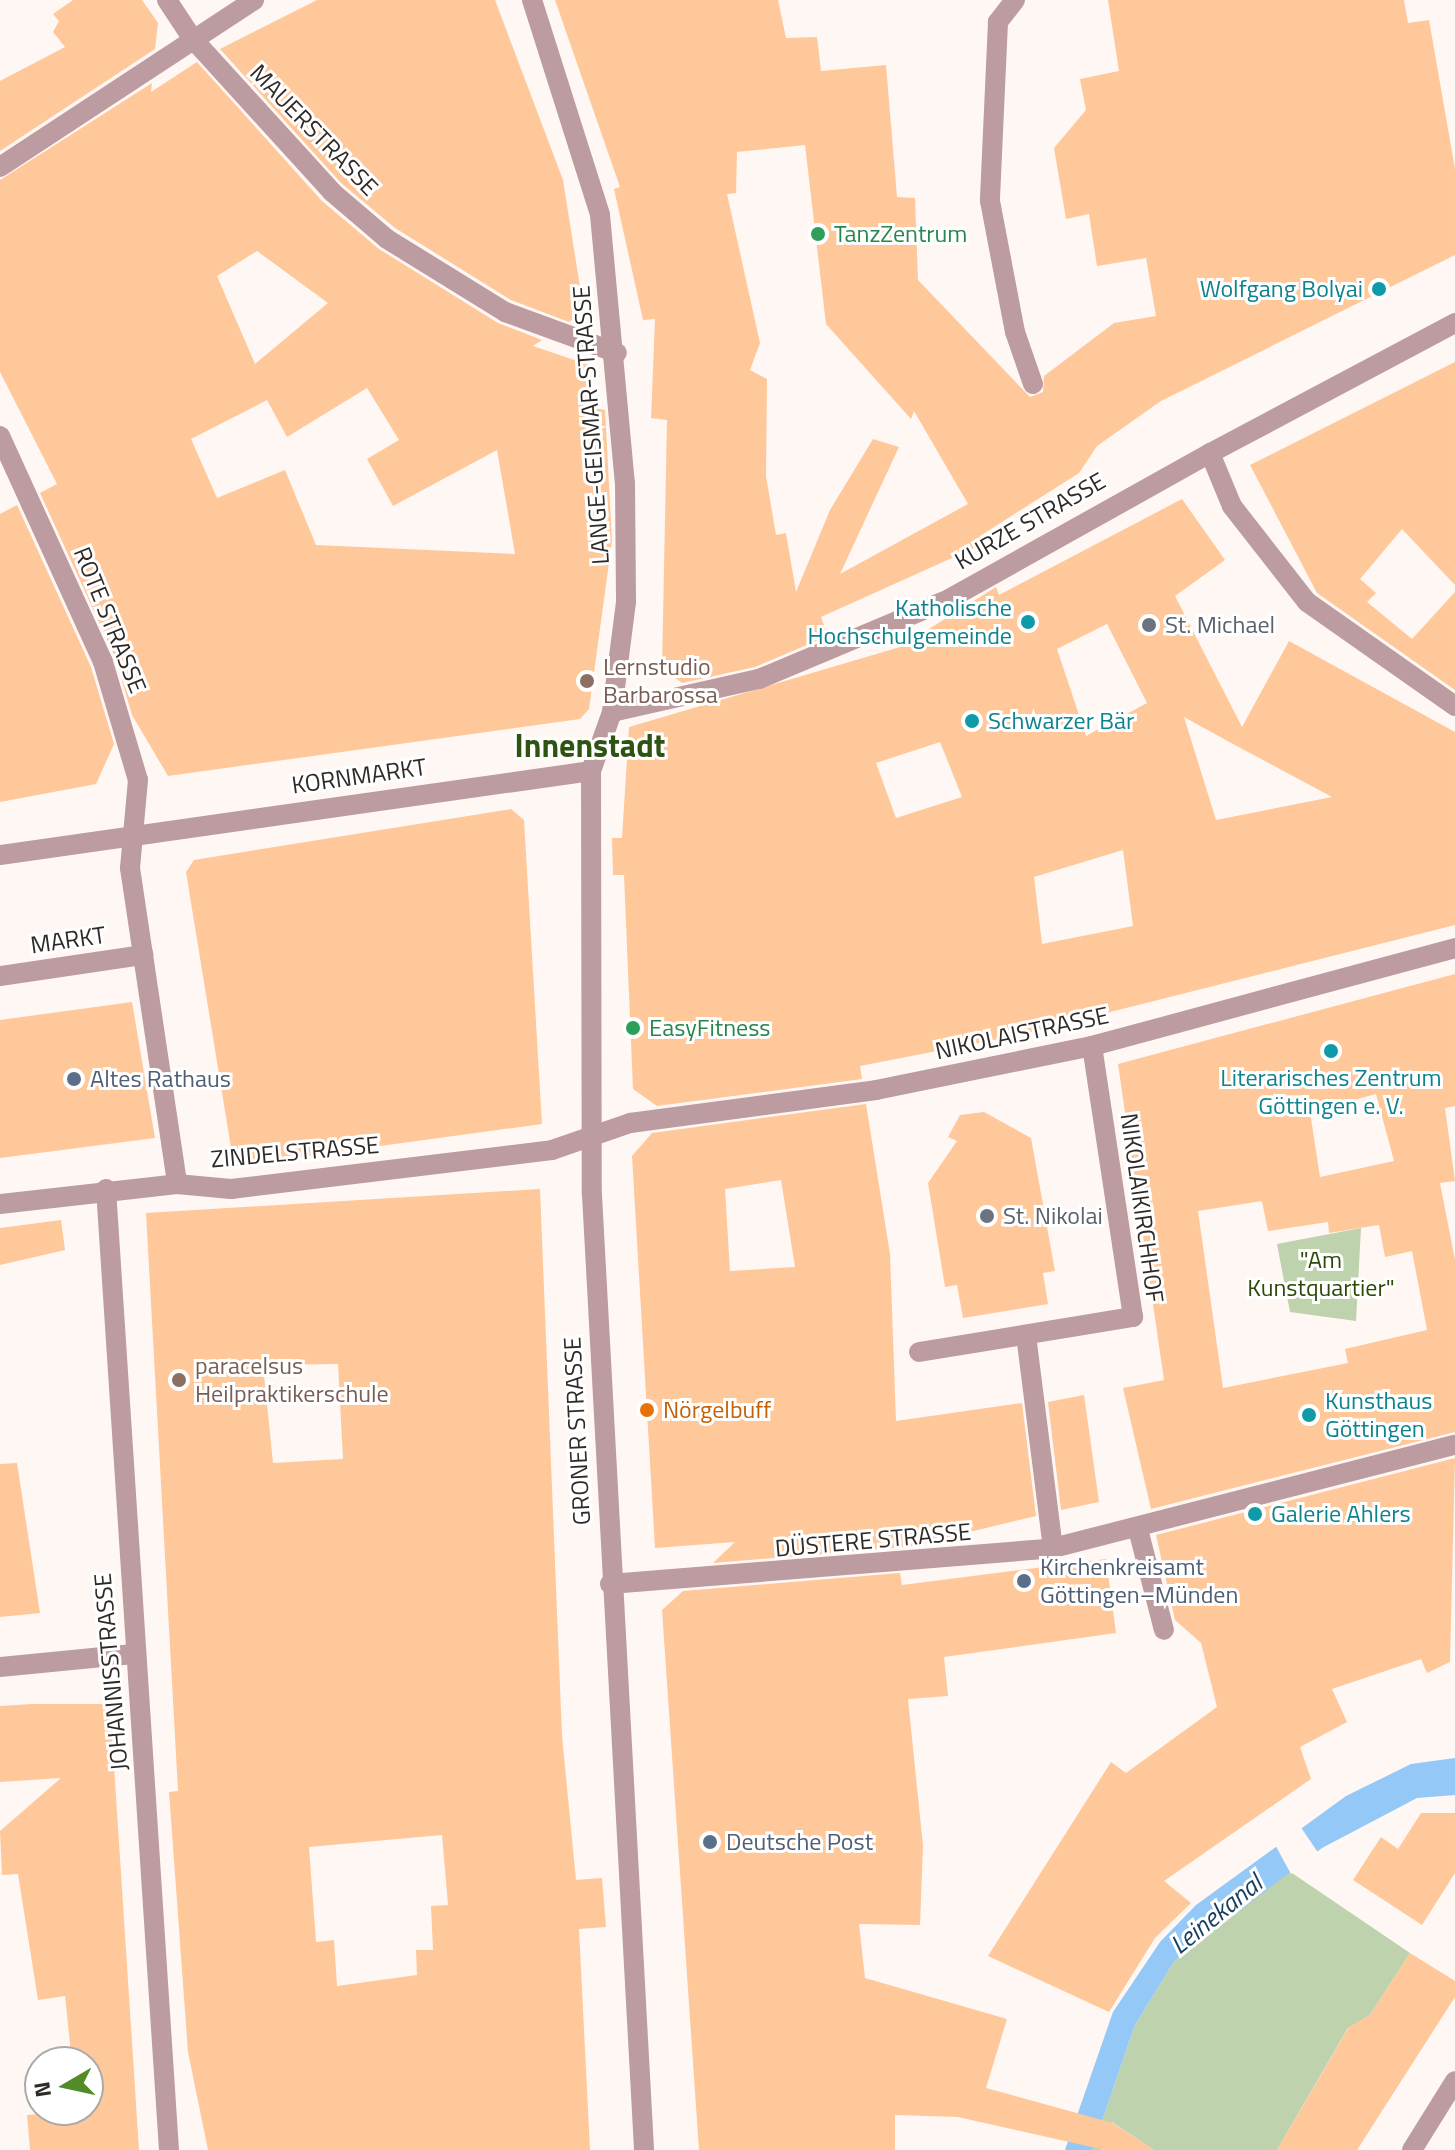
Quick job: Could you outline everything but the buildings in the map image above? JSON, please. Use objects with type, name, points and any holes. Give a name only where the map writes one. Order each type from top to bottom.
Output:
[{"type":"street","name":"MAUERSTRASSE","points":[[167,0],[192,38],[332,192],[387,239],[505,312],[617,353]]},
{"type":"street","points":[[0,167],[254,0]]},
{"type":"street","name":"LANGE-GEISMAR-STRASSE","points":[[532,0],[600,215],[617,353],[626,602],[612,712]]},
{"type":"street","points":[[1015,0],[998,22],[990,201],[1015,332],[1033,384]]},
{"type":"street","name":"KURZE STRASSE","points":[[612,712],[759,679],[949,599],[1210,453],[1455,323]]},
{"type":"street","name":"ROTE STRASSE","points":[[0,436],[123,720],[138,780],[134,832]]},
{"type":"street","points":[[1210,453],[1232,506],[1307,602],[1455,706]]},
{"type":"street","name":"GRONER STRASSE","points":[[612,712],[591,771],[593,1136],[610,1584],[644,2150]]},
{"type":"street","name":"KORNMARKT","points":[[0,855],[134,832],[591,771]]},
{"type":"street","name":"MARKT","points":[[134,832],[130,868],[177,1184]]},
{"type":"street","name":"NIKOLAISTRASSE","points":[[593,1136],[630,1123],[876,1090],[1092,1046],[1455,948]]},
{"type":"street","name":"MARKT","points":[[0,976],[143,955]]},
{"type":"street","name":"NIKOLAIKIRCHHOF","points":[[919,1352],[1133,1317],[1092,1046]]},
{"type":"street","name":"ZINDELSTRASSE","points":[[0,1204],[106,1189],[177,1184],[245,1187],[552,1150],[593,1136]]},
{"type":"street","name":"JOHANNISSTRASSE","points":[[106,1189],[133,1654],[169,2150]]},
{"type":"street","points":[[1026,1335],[1053,1548]]},
{"type":"street","name":"DÜSTERE STRASSE","points":[[610,1584],[1053,1548],[1138,1529],[1455,1445]]},
{"type":"street","points":[[1138,1529],[1164,1630]]},
{"type":"street","points":[[0,1667],[133,1654]]},
{"type":"street","points":[[1412,2150],[1455,2081]]},
{"type":"green space","name":"\"Am Kunstquartier\"","points":[[1361,1228],[1356,1321],[1290,1312],[1277,1244]]},
{"type":"green space","points":[[1289,1871],[1410,1953],[1370,2015],[1348,2028],[1277,2150],[1154,2150],[1112,2122],[1102,2150],[1092,2150],[1135,2025],[1175,1960]]},
{"type":"water","name":"Leinekanal","points":[[1455,1758],[1455,1795],[1417,1798],[1322,1848],[1175,1960],[1135,2025],[1092,2150],[1065,2150],[1113,2012],[1160,1942],[1196,1905],[1346,1796],[1411,1764]]},
{"type":"pier","points":[[1300,1826],[1319,1854],[1291,1874],[1273,1841]]},
{"type":"place","name":"TanzZentrum","points":[[818,234]]},
{"type":"place","name":"Wolfgang Bolyai","points":[[1379,289]]},
{"type":"place","name":"Katholische Hochschulgemeinde","points":[[1028,622]]},
{"type":"place","name":"St. Michael","points":[[1149,625]]},
{"type":"place","name":"Lernstudio Barbarossa","points":[[587,681]]},
{"type":"place","name":"Schwarzer Bär","points":[[972,721]]},
{"type":"place","name":"EasyFitness","points":[[633,1028]]},
{"type":"place","name":"Literarisches Zentrum Göttingen e. V.","points":[[1331,1051]]},
{"type":"place","name":"Altes Rathaus","points":[[74,1079]]},
{"type":"place","name":"St. Nikolai","points":[[987,1216]]},
{"type":"place","name":"paracelsus Heilpraktikerschule","points":[[179,1380]]},
{"type":"place","name":"Nörgelbuff","points":[[647,1410]]},
{"type":"place","name":"Kunsthaus Göttingen","points":[[1309,1415]]},
{"type":"place","name":"Galerie Ahlers","points":[[1255,1514]]},
{"type":"place","name":"Kirchenkreisamt Göttingen–Münden","points":[[1024,1581]]},
{"type":"place","name":"Deutsche Post","points":[[710,1842]]},
{"type":"district","name":"Innenstadt","points":[[590,745]]}]
